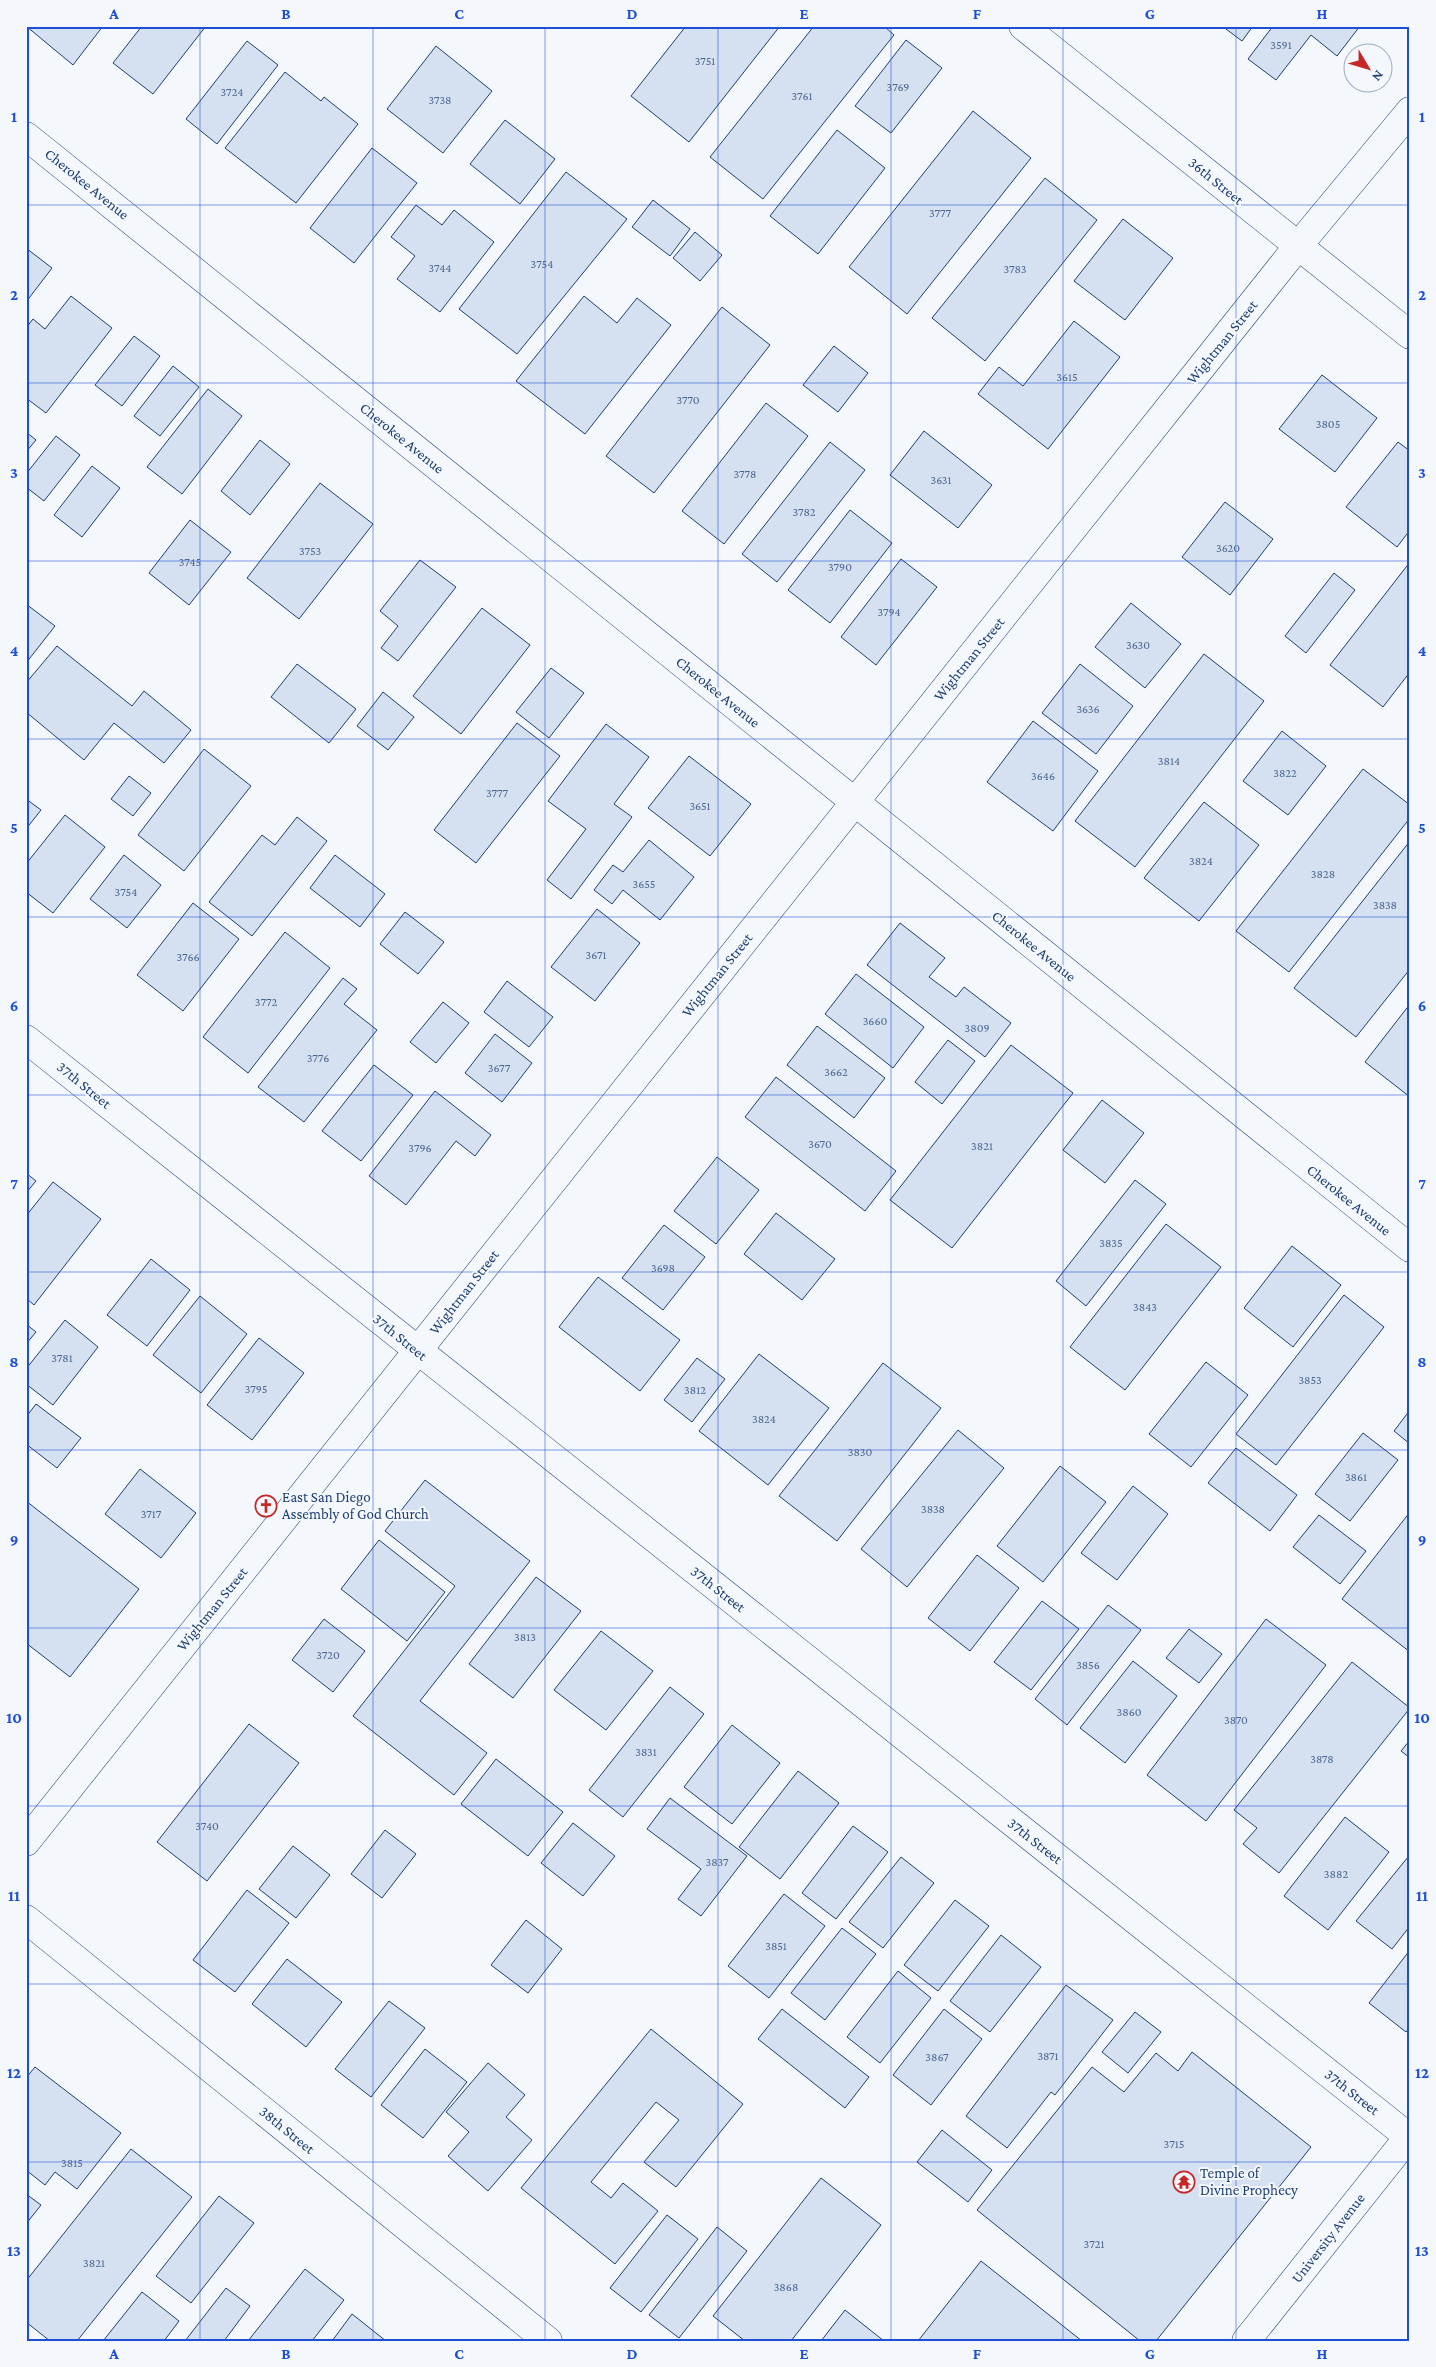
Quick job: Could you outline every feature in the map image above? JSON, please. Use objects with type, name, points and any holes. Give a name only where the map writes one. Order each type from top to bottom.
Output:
[{"type":"street","name":"36th Street","points":[[1023,26],[1410,335]]},
{"type":"street","name":"Wightman Street","points":[[26,1842],[1298,246],[1410,111]]},
{"type":"street","name":"Cherokee Avenue","points":[[26,136],[1410,1248]]},
{"type":"street","name":"37th Street","points":[[26,1039],[1409,2136]]},
{"type":"street","name":"38th Street","points":[[26,1920],[548,2341]]},
{"type":"street","name":"University Avenue","points":[[1246,2341],[1409,2136]]},
{"type":"building","points":[[26,26],[103,26],[73,65]]},
{"type":"building","points":[[142,26],[206,26],[153,94],[113,63]]},
{"type":"building","points":[[686,26],[780,26],[689,142],[631,96]]},
{"type":"building","points":[[814,26],[884,26],[894,35],[763,199],[710,157]]},
{"type":"building","points":[[1228,26],[1253,26],[1242,41],[1226,29]]},
{"type":"building","points":[[1273,26],[1360,26],[1348,42],[1344,42],[1344,47],[1337,56],[1311,35],[1276,80],[1248,59]]},
{"type":"building","points":[[906,40],[942,68],[891,133],[855,106]]},
{"type":"building","points":[[247,41],[278,65],[217,144],[186,119]]},
{"type":"building","points":[[436,46],[492,91],[443,153],[387,109]]},
{"type":"building","points":[[285,72],[321,101],[324,97],[358,124],[296,203],[225,148]]},
{"type":"building","points":[[973,111],[1031,158],[907,314],[849,267]]},
{"type":"building","points":[[505,120],[555,159],[520,204],[470,164]]},
{"type":"building","points":[[837,130],[885,168],[818,254],[770,216]]},
{"type":"building","points":[[372,148],[417,183],[354,263],[310,228]]},
{"type":"building","points":[[566,172],[627,219],[517,354],[459,309]]},
{"type":"building","points":[[1045,178],[1097,220],[985,361],[932,318]]},
{"type":"building","points":[[653,200],[690,229],[670,256],[632,227]]},
{"type":"building","points":[[416,205],[442,225],[454,210],[494,242],[440,312],[397,279],[415,256],[391,237]]},
{"type":"building","points":[[1123,219],[1173,258],[1125,320],[1074,281]]},
{"type":"building","points":[[695,232],[722,255],[700,281],[673,258]]},
{"type":"building","points":[[26,248],[52,268],[26,302]]},
{"type":"building","points":[[71,296],[112,328],[46,413],[26,398],[26,328],[33,319],[45,329]]},
{"type":"building","points":[[584,296],[617,323],[637,298],[671,325],[585,434],[516,381]]},
{"type":"building","points":[[722,307],[770,345],[654,493],[606,456]]},
{"type":"building","points":[[1074,321],[1120,357],[1048,449],[978,394],[999,367],[1023,386]]},
{"type":"building","points":[[134,336],[160,356],[122,406],[95,385]]},
{"type":"building","points":[[834,346],[868,373],[838,412],[803,385]]},
{"type":"building","points":[[173,366],[199,387],[160,436],[134,416]]},
{"type":"building","points":[[1322,375],[1377,418],[1335,472],[1279,429]]},
{"type":"building","points":[[208,389],[242,416],[182,494],[147,467]]},
{"type":"building","points":[[766,403],[808,436],[724,544],[682,511]]},
{"type":"building","points":[[924,431],[992,485],[958,528],[890,475]]},
{"type":"building","points":[[26,432],[36,440],[26,452]]},
{"type":"building","points":[[56,436],[80,455],[44,501],[26,487],[26,474]]},
{"type":"building","points":[[260,440],[290,464],[250,515],[221,491]]},
{"type":"building","points":[[830,442],[865,470],[777,582],[742,554]]},
{"type":"building","points":[[1398,442],[1410,451],[1410,530],[1397,547],[1346,507]]},
{"type":"building","points":[[92,466],[120,488],[82,537],[54,515]]},
{"type":"building","points":[[320,483],[373,524],[299,619],[247,578]]},
{"type":"building","points":[[1225,502],[1273,539],[1230,595],[1182,557]]},
{"type":"building","points":[[850,510],[892,543],[830,623],[788,590]]},
{"type":"building","points":[[190,520],[231,552],[189,605],[149,573]]},
{"type":"building","points":[[901,559],[937,587],[876,665],[841,637]]},
{"type":"building","points":[[420,560],[456,587],[398,661],[381,648],[398,626],[380,611]]},
{"type":"building","points":[[1410,562],[1410,672],[1383,707],[1330,665]]},
{"type":"building","points":[[1334,573],[1355,590],[1306,653],[1285,636]]},
{"type":"building","points":[[1131,603],[1181,644],[1145,688],[1095,647]]},
{"type":"building","points":[[26,604],[55,626],[26,663]]},
{"type":"building","points":[[482,608],[530,645],[461,734],[413,696]]},
{"type":"building","points":[[57,646],[132,706],[144,691],[191,730],[164,763],[114,723],[84,760],[26,712],[26,683]]},
{"type":"building","points":[[1204,654],[1264,701],[1135,867],[1075,821]]},
{"type":"building","points":[[297,664],[356,709],[329,743],[271,697]]},
{"type":"building","points":[[1080,664],[1133,706],[1096,754],[1042,713]]},
{"type":"building","points":[[551,668],[584,693],[549,738],[516,712]]},
{"type":"building","points":[[383,692],[414,717],[388,750],[357,726]]},
{"type":"building","points":[[1033,721],[1098,771],[1053,831],[987,782]]},
{"type":"building","points":[[517,723],[560,756],[476,863],[434,830]]},
{"type":"building","points":[[606,724],[649,757],[614,804],[632,817],[571,899],[547,880],[586,829],[548,801]]},
{"type":"building","points":[[1282,731],[1326,766],[1288,815],[1243,781]]},
{"type":"building","points":[[204,749],[251,786],[184,871],[138,835]]},
{"type":"building","points":[[689,756],[751,804],[710,856],[648,808]]},
{"type":"building","points":[[1363,769],[1410,805],[1410,818],[1289,972],[1236,931]]},
{"type":"building","points":[[129,776],[151,793],[133,816],[111,799]]},
{"type":"building","points":[[26,799],[41,810],[26,829]]},
{"type":"building","points":[[1204,802],[1259,845],[1199,921],[1144,878]]},
{"type":"building","points":[[65,815],[105,847],[53,913],[26,892],[26,864]]},
{"type":"building","points":[[297,817],[327,841],[252,936],[209,902],[262,835],[275,845]]},
{"type":"building","points":[[649,840],[694,877],[660,920],[623,890],[612,904],[594,890],[613,865],[623,872]]},
{"type":"building","points":[[1410,841],[1410,969],[1356,1037],[1294,988]]},
{"type":"building","points":[[124,855],[161,885],[127,928],[90,899]]},
{"type":"building","points":[[335,855],[385,894],[360,927],[310,888]]},
{"type":"building","points":[[193,903],[239,939],[183,1011],[137,975]]},
{"type":"building","points":[[597,909],[640,943],[595,1001],[551,967]]},
{"type":"building","points":[[405,912],[444,942],[418,974],[380,944]]},
{"type":"building","points":[[900,923],[945,958],[929,977],[956,997],[964,987],[1011,1023],[985,1057],[867,965]]},
{"type":"building","points":[[285,932],[330,968],[248,1073],[203,1037]]},
{"type":"building","points":[[856,974],[924,1027],[893,1068],[825,1014]]},
{"type":"building","points":[[343,978],[357,989],[344,1004],[377,1030],[304,1122],[258,1087]]},
{"type":"building","points":[[507,981],[553,1017],[529,1047],[484,1012]]},
{"type":"building","points":[[443,1002],[469,1023],[436,1063],[410,1042]]},
{"type":"building","points":[[1410,1004],[1410,1097],[1365,1062]]},
{"type":"building","points":[[817,1026],[885,1078],[854,1118],[787,1065]]},
{"type":"building","points":[[495,1034],[532,1063],[502,1102],[465,1073]]},
{"type":"building","points":[[948,1040],[975,1061],[942,1104],[915,1082]]},
{"type":"building","points":[[1011,1045],[1073,1093],[952,1248],[890,1200]]},
{"type":"building","points":[[374,1065],[413,1095],[361,1161],[322,1131]]},
{"type":"building","points":[[776,1077],[896,1171],[865,1211],[745,1117]]},
{"type":"building","points":[[435,1091],[491,1135],[475,1156],[456,1141],[406,1205],[369,1176]]},
{"type":"building","points":[[1102,1100],[1144,1133],[1105,1183],[1063,1150]]},
{"type":"building","points":[[717,1157],[759,1190],[716,1244],[674,1211]]},
{"type":"building","points":[[26,1173],[36,1181],[26,1193]]},
{"type":"building","points":[[1135,1180],[1166,1204],[1086,1306],[1056,1281]]},
{"type":"building","points":[[53,1182],[101,1219],[34,1305],[26,1298],[26,1216]]},
{"type":"building","points":[[776,1213],[835,1259],[802,1300],[744,1254]]},
{"type":"building","points":[[1166,1224],[1221,1267],[1125,1390],[1070,1347]]},
{"type":"building","points":[[664,1225],[705,1257],[663,1310],[622,1278]]},
{"type":"building","points":[[1292,1246],[1341,1285],[1293,1347],[1244,1308]]},
{"type":"building","points":[[151,1259],[190,1290],[147,1346],[107,1315]]},
{"type":"building","points":[[598,1277],[680,1340],[640,1391],[559,1327]]},
{"type":"building","points":[[1344,1295],[1384,1327],[1276,1465],[1236,1434]]},
{"type":"building","points":[[200,1296],[247,1334],[201,1393],[153,1355]]},
{"type":"building","points":[[65,1320],[98,1347],[53,1405],[26,1384],[26,1369]]},
{"type":"building","points":[[26,1324],[36,1332],[26,1344]]},
{"type":"building","points":[[259,1338],[304,1373],[252,1440],[207,1405]]},
{"type":"building","points":[[759,1354],[829,1408],[768,1485],[699,1431]]},
{"type":"building","points":[[697,1358],[725,1379],[692,1422],[664,1400]]},
{"type":"building","points":[[1206,1362],[1248,1395],[1191,1467],[1149,1434]]},
{"type":"building","points":[[883,1363],[941,1408],[837,1541],[779,1496]]},
{"type":"building","points":[[36,1404],[81,1438],[57,1468],[26,1444],[26,1417]]},
{"type":"building","points":[[1410,1410],[1410,1444],[1394,1431]]},
{"type":"building","points":[[958,1430],[1004,1468],[907,1587],[861,1549]]},
{"type":"building","points":[[1363,1433],[1398,1460],[1350,1521],[1315,1494]]},
{"type":"building","points":[[1236,1448],[1297,1495],[1270,1531],[1208,1483]]},
{"type":"building","points":[[1060,1466],[1106,1502],[1043,1582],[997,1546]]},
{"type":"building","points":[[140,1469],[196,1513],[161,1558],[105,1514]]},
{"type":"building","points":[[425,1480],[530,1561],[420,1701],[487,1753],[454,1795],[353,1716],[455,1586],[385,1531]]},
{"type":"building","points":[[1133,1486],[1168,1514],[1117,1580],[1081,1553]]},
{"type":"building","points":[[26,1501],[139,1589],[70,1677],[26,1643]]},
{"type":"building","points":[[1410,1512],[1410,1652],[1342,1599]]},
{"type":"building","points":[[1319,1515],[1366,1551],[1340,1584],[1293,1547]]},
{"type":"building","points":[[379,1540],[445,1592],[407,1641],[341,1589]]},
{"type":"building","points":[[977,1555],[1019,1588],[970,1651],[928,1618]]},
{"type":"building","points":[[536,1577],[581,1611],[513,1698],[469,1664]]},
{"type":"building","points":[[1042,1601],[1079,1629],[1031,1690],[994,1662]]},
{"type":"building","points":[[1108,1605],[1141,1630],[1067,1725],[1035,1699]]},
{"type":"building","points":[[324,1619],[365,1651],[333,1692],[292,1660]]},
{"type":"building","points":[[1266,1619],[1326,1665],[1206,1821],[1147,1775]]},
{"type":"building","points":[[1189,1629],[1222,1654],[1199,1683],[1166,1658]]},
{"type":"building","points":[[601,1631],[653,1671],[606,1730],[554,1690]]},
{"type":"building","points":[[1133,1661],[1177,1696],[1125,1763],[1080,1728]]},
{"type":"building","points":[[1352,1662],[1410,1708],[1279,1873],[1243,1844],[1257,1828],[1234,1810]]},
{"type":"building","points":[[670,1687],[704,1714],[623,1817],[589,1790]]},
{"type":"building","points":[[249,1724],[299,1763],[207,1881],[157,1842]]},
{"type":"building","points":[[732,1725],[780,1763],[732,1824],[684,1787]]},
{"type":"building","points":[[1410,1740],[1410,1758],[1401,1751]]},
{"type":"building","points":[[496,1759],[563,1812],[528,1856],[461,1804]]},
{"type":"building","points":[[798,1771],[839,1803],[780,1879],[739,1847]]},
{"type":"building","points":[[670,1798],[747,1856],[701,1916],[678,1899],[701,1869],[647,1829]]},
{"type":"building","points":[[1345,1817],[1389,1852],[1328,1930],[1284,1896]]},
{"type":"building","points":[[573,1823],[615,1856],[583,1896],[541,1863]]},
{"type":"building","points":[[853,1826],[888,1852],[836,1919],[802,1893]]},
{"type":"building","points":[[385,1830],[416,1854],[382,1898],[351,1874]]},
{"type":"building","points":[[293,1846],[330,1875],[296,1918],[259,1889]]},
{"type":"building","points":[[901,1857],[934,1883],[883,1948],[849,1922]]},
{"type":"building","points":[[1408,1857],[1410,1926],[1392,1949],[1356,1921]]},
{"type":"building","points":[[247,1890],[289,1923],[235,1992],[193,1960]]},
{"type":"building","points":[[784,1894],[825,1926],[769,1998],[728,1966]]},
{"type":"building","points":[[955,1900],[989,1926],[938,1991],[904,1965]]},
{"type":"building","points":[[526,1920],[562,1949],[528,1993],[491,1965]]},
{"type":"building","points":[[842,1928],[876,1954],[825,2020],[791,1993]]},
{"type":"building","points":[[1001,1935],[1041,1967],[990,2032],[950,2001]]},
{"type":"building","points":[[1410,1950],[1410,2027],[1406,2032],[1369,2003]]},
{"type":"building","points":[[287,1959],[342,2002],[306,2047],[252,2004]]},
{"type":"building","points":[[898,1971],[931,1998],[880,2063],[847,2037]]},
{"type":"building","points":[[1066,1985],[1113,2020],[1055,2095],[1051,2092],[1007,2148],[966,2116]]},
{"type":"building","points":[[389,2001],[425,2028],[371,2097],[335,2069]]},
{"type":"building","points":[[782,2009],[869,2077],[845,2108],[758,2039]]},
{"type":"building","points":[[944,2009],[982,2039],[931,2105],[893,2075]]},
{"type":"building","points":[[1135,2012],[1161,2032],[1128,2073],[1102,2052]]},
{"type":"building","points":[[651,2029],[743,2104],[676,2187],[644,2162],[679,2120],[656,2102],[591,2182],[611,2198],[623,2183],[658,2211],[615,2264],[521,2188]]},
{"type":"building","points":[[425,2049],[467,2082],[423,2138],[381,2105]]},
{"type":"building","points":[[1192,2052],[1311,2147],[1156,2341],[1140,2341],[977,2210],[1092,2067],[1124,2092],[1156,2053],[1178,2071]]},
{"type":"building","points":[[488,2063],[525,2095],[506,2117],[532,2140],[488,2191],[448,2156],[469,2132],[446,2112]]},
{"type":"building","points":[[35,2067],[121,2133],[77,2189],[55,2172],[45,2185],[26,2170],[26,2078]]},
{"type":"building","points":[[942,2130],[992,2170],[968,2202],[917,2162]]},
{"type":"building","points":[[131,2149],[192,2197],[77,2341],[50,2341],[26,2322],[26,2281]]},
{"type":"building","points":[[821,2178],[881,2225],[791,2341],[745,2341],[713,2316]]},
{"type":"building","points":[[26,2194],[41,2205],[26,2224]]},
{"type":"building","points":[[219,2196],[254,2223],[191,2303],[156,2276]]},
{"type":"building","points":[[667,2215],[698,2239],[641,2312],[610,2288]]},
{"type":"building","points":[[717,2227],[747,2251],[679,2338],[649,2315]]},
{"type":"building","points":[[981,2261],[1082,2341],[918,2341]]},
{"type":"building","points":[[305,2269],[344,2300],[312,2341],[248,2341]]},
{"type":"building","points":[[226,2288],[250,2306],[224,2341],[185,2341]]},
{"type":"building","points":[[142,2292],[179,2321],[164,2341],[103,2341]]},
{"type":"building","points":[[845,2310],[884,2341],[821,2341]]},
{"type":"building","points":[[352,2314],[386,2341],[332,2341]]},
{"type":"place","name":"East San Diego Assembly of God Church","points":[[266,1506]]},
{"type":"place","name":"Temple of Divine Prophecy","points":[[1184,2182]]}]
